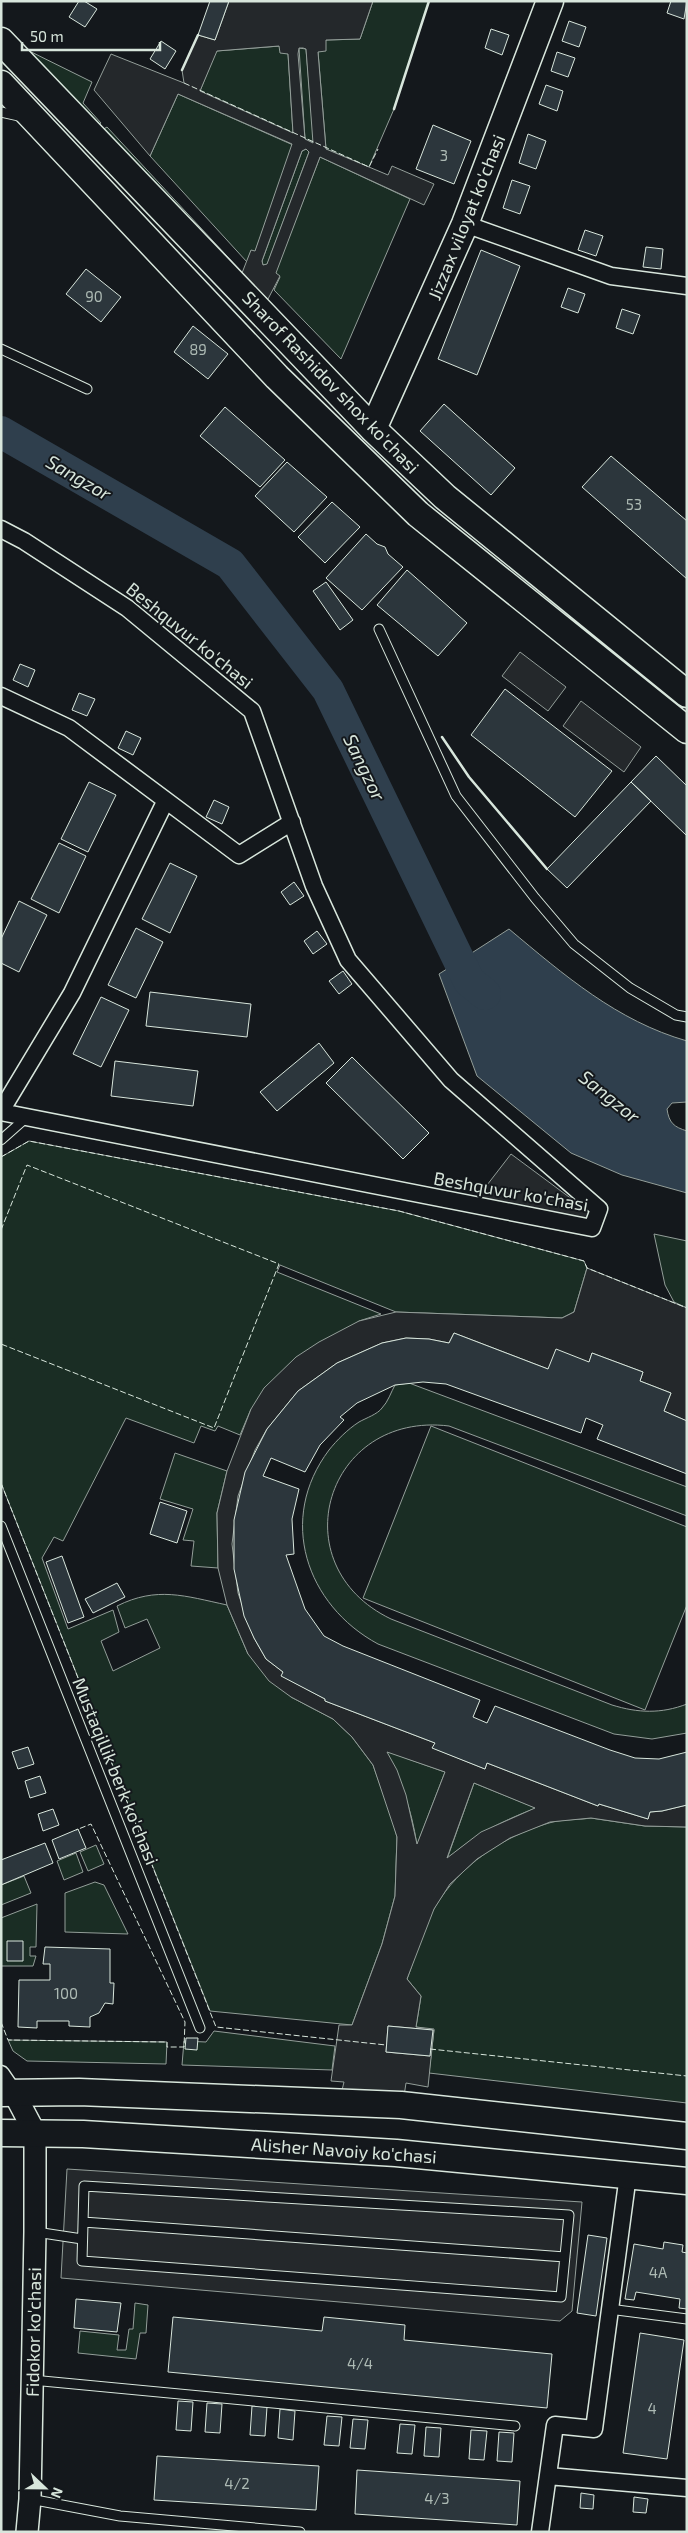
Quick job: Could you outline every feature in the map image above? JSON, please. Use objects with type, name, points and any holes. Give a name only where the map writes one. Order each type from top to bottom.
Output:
[{"type":"main road","name":"Jizzax viloyat ko'chasi","points":[[373,428],[465,224],[550,1]]},
{"type":"main road","name":"Sharof Rashidov shox ko'chasi","points":[[1,41],[373,428],[445,497],[687,694]]},
{"type":"main road","name":"Sharof Rashidov shox ko'chasi","points":[[1,84],[276,377],[418,514],[687,730]]},
{"type":"main road","points":[[506,586],[502,578],[506,564],[512,560],[525,562]]},
{"type":"main road","points":[[5,2087],[79,2092],[401,2105],[687,2136]]},
{"type":"main road","name":"Alisher Navoiy ko'chasi","points":[[1,2133],[35,2133],[396,2153],[687,2182]]},
{"type":"street","points":[[465,224],[611,276],[687,286]]},
{"type":"street","name":"Beshquvur ko'chasi","points":[[1,529],[24,541],[127,608],[252,711],[314,886],[348,960],[451,1080],[599,1209],[592,1228],[27,1117]]},
{"type":"street","points":[[1,696],[69,728],[165,802],[239,855],[292,822]]},
{"type":"street","points":[[27,1117],[1,1112],[72,993],[165,802]]},
{"type":"street","points":[[5,2087],[35,2133]]},
{"type":"street","name":"Fidokor ko'chasi","points":[[27,2532],[30,2499],[35,2133]]},
{"type":"street","points":[[540,2532],[554,2425],[594,2428],[628,2175]]},
{"type":"street","points":[[548,2476],[687,2488]]},
{"type":"lane","points":[[1,112],[37,121]]},
{"type":"lane","points":[[1,349],[87,389]]},
{"type":"lane","points":[[379,629],[456,796],[535,898],[574,944],[630,988],[676,1015],[687,1017]]},
{"type":"lane","points":[[1,1140],[27,1117]]},
{"type":"lane","name":"Mustaqillik berk ko'chasi","points":[[1,1526],[200,2028]]},
{"type":"lane","points":[[84,2186],[569,2215],[561,2297],[82,2261],[83,2222],[84,2186]]},
{"type":"lane","points":[[83,2222],[564,2257]]},
{"type":"lane","points":[[35,2232],[82,2240]]},
{"type":"lane","points":[[609,2309],[687,2319]]},
{"type":"lane","points":[[32,2380],[515,2426]]},
{"type":"lane","points":[[30,2499],[120,2516],[300,2532]]},
{"type":"green space","points":[[373,1],[429,1],[394,109],[369,167],[326,149],[318,52],[326,40],[360,39]]},
{"type":"green space","points":[[7,40],[92,82],[83,103],[101,123],[92,129]]},
{"type":"green space","points":[[280,46],[288,53],[293,133],[200,91],[216,51]]},
{"type":"green space","points":[[299,48],[306,49],[314,143],[305,139]]},
{"type":"green space","points":[[178,94],[293,145],[255,252],[251,251],[247,262],[150,156]]},
{"type":"green space","points":[[107,127],[305,340],[96,134]]},
{"type":"green space","points":[[306,149],[309,152],[267,265],[263,265],[262,261],[302,151]]},
{"type":"green space","points":[[320,157],[410,199],[341,359],[274,290],[280,277],[275,273]]},
{"type":"green space","points":[[29,1141],[399,1211],[584,1261],[587,1268],[574,1312],[562,1318],[396,1312],[280,1265],[277,1272],[381,1314],[359,1321],[251,1409],[240,1435],[218,1426],[215,1431],[201,1426],[194,1443],[126,1418],[63,1541],[54,1537],[42,1558],[68,1629],[113,1610],[119,1632],[101,1641],[113,1671],[160,1648],[147,1619],[125,1628],[117,1606],[145,1596],[158,1595],[184,1596],[227,1605],[248,1654],[291,1697],[333,1719],[352,1737],[373,1765],[397,1837],[395,1896],[382,1944],[352,2025],[210,2011],[1,1483],[1,1157]]},
{"type":"green space","points":[[654,1234],[687,1241],[687,1308],[674,1302],[665,1285]]},
{"type":"green space","points":[[409,1383],[687,1487],[687,1516],[449,1426],[407,1428],[372,1442],[347,1466],[332,1497],[328,1530],[336,1564],[356,1595],[391,1619],[612,1705],[631,1710],[659,1711],[687,1704],[687,1733],[652,1739],[614,1734],[378,1644],[353,1627],[333,1607],[317,1584],[307,1558],[303,1531],[305,1504],[313,1477],[329,1450],[343,1435],[359,1422],[380,1410],[386,1403],[395,1385]]},
{"type":"green space","points":[[431,1426],[687,1527],[687,1605],[645,1710],[363,1598]]},
{"type":"green space","points":[[175,1453],[227,1471],[217,1513],[218,1568],[191,1566],[194,1541],[183,1540],[193,1509],[160,1499]]},
{"type":"green space","points":[[386,1751],[445,1772],[417,1845],[405,1796]]},
{"type":"green space","points":[[474,1783],[536,1808],[489,1829],[468,1842],[447,1859]]},
{"type":"green space","points":[[591,1818],[645,1826],[687,1827],[687,2103],[429,2073],[434,2030],[416,2027],[421,1996],[407,1979],[430,1915],[435,1907],[456,1878],[499,1844],[549,1823]]},
{"type":"green space","points":[[96,1845],[104,1864],[88,1871],[80,1852]]},
{"type":"green space","points":[[76,1853],[83,1872],[64,1880],[57,1861]]},
{"type":"green space","points":[[24,1876],[31,1893],[1,1905],[1,1885]]},
{"type":"green space","points":[[95,1882],[104,1885],[128,1934],[65,1932],[65,1893]]},
{"type":"green space","points":[[37,1904],[36,1947],[30,1947],[30,1956],[36,1956],[33,1966],[1,1966],[1,1918]]},
{"type":"green space","points":[[214,2031],[335,2046],[332,2070],[182,2065],[184,2041],[206,2042]]},
{"type":"green space","points":[[8,2040],[167,2042],[166,2064],[27,2061],[13,2051]]},
{"type":"green space","points":[[135,2303],[148,2305],[146,2333],[140,2333],[136,2359],[78,2353],[80,2331],[119,2335],[117,2350],[126,2350],[129,2329],[133,2329]]},
{"type":"shaded area","points":[[229,1],[373,1],[360,39],[326,40],[326,51],[318,52],[326,149],[388,175],[392,166],[434,184],[424,205],[320,157],[276,273],[280,276],[268,299],[242,273],[251,250],[255,251],[292,144],[178,94],[150,156],[94,90],[111,54],[184,83],[182,70],[198,35],[215,40]],"holes":[[[279,46],[280,53],[288,54],[293,133],[200,91],[217,51]],[[299,48],[306,49],[313,143],[305,139]],[[306,149],[309,152],[267,264],[263,265],[262,261],[302,151]]]},
{"type":"shaded area","points":[[520,652],[566,687],[548,711],[502,676]]},
{"type":"shaded area","points":[[581,701],[641,747],[624,772],[563,726]]},
{"type":"shaded area","points":[[511,1154],[592,1214],[589,1221],[477,1198]]},
{"type":"shaded area","points":[[587,1268],[687,1308],[687,1421],[664,1411],[671,1393],[640,1381],[643,1372],[592,1353],[589,1362],[548,1369],[454,1333],[449,1343],[429,1339],[406,1338],[382,1343],[337,1363],[298,1391],[267,1429],[255,1450],[238,1496],[232,1544],[238,1593],[254,1638],[266,1659],[283,1672],[282,1676],[325,1699],[325,1701],[435,1743],[433,1748],[485,1769],[487,1763],[598,1806],[599,1804],[648,1819],[650,1812],[687,1805],[687,1827],[645,1826],[591,1818],[550,1822],[510,1838],[477,1859],[450,1884],[434,1909],[407,1979],[421,1996],[416,2027],[434,2029],[428,2087],[406,2083],[404,2096],[342,2090],[344,2082],[331,2081],[339,2025],[352,2025],[382,1944],[395,1896],[397,1837],[373,1765],[352,1737],[333,1719],[291,1697],[269,1681],[248,1654],[227,1605],[218,1568],[217,1513],[227,1471],[251,1409],[264,1388],[296,1357],[319,1342],[359,1321],[396,1312],[562,1318],[574,1312]],"holes":[[[387,1752],[445,1772],[417,1844],[406,1795],[397,1770]],[[474,1783],[535,1808],[481,1832],[447,1858]],[[388,2026],[432,2030],[430,2056],[386,2052]]]},
{"type":"shaded area","points":[[67,2169],[582,2202],[572,2311],[560,2321],[61,2278]]},
{"type":"water","points":[[509,929],[592,995],[614,1009],[637,1022],[687,1041],[687,1102],[672,1103],[667,1109],[673,1124],[687,1131],[687,1193],[622,1175],[571,1153],[477,1076],[439,974]]},
{"type":"building","points":[[79,1],[84,1],[97,9],[85,27],[69,17]]},
{"type":"building","points":[[210,1],[229,1],[215,40],[198,35]]},
{"type":"building","points":[[671,1],[687,1],[684,19],[667,13]]},
{"type":"building","points":[[569,21],[586,27],[579,47],[562,41]]},
{"type":"building","points":[[491,29],[509,35],[502,55],[485,48]]},
{"type":"building","points":[[161,41],[176,51],[165,69],[150,59]]},
{"type":"building","points":[[557,52],[575,58],[568,77],[551,71]]},
{"type":"building","points":[[546,85],[563,91],[557,111],[539,104]]},
{"type":"building","points":[[433,125],[471,141],[454,184],[416,169]]},
{"type":"building","points":[[528,134],[546,141],[536,169],[519,163]]},
{"type":"building","points":[[512,180],[530,186],[520,214],[503,208]]},
{"type":"building","points":[[585,230],[603,236],[596,256],[578,250]]},
{"type":"building","points":[[646,247],[663,249],[661,269],[643,267]]},
{"type":"building","points":[[481,250],[520,266],[477,375],[438,359]]},
{"type":"building","points":[[86,269],[121,297],[101,322],[66,294]]},
{"type":"building","points":[[568,288],[585,294],[578,313],[561,307]]},
{"type":"building","points":[[622,309],[640,315],[633,334],[616,328]]},
{"type":"building","points":[[193,326],[228,354],[208,379],[174,352]]},
{"type":"building","points":[[444,404],[515,468],[491,495],[420,431]]},
{"type":"building","points":[[225,407],[285,460],[260,487],[200,436]]},
{"type":"building","points":[[611,456],[687,521],[687,579],[582,487]]},
{"type":"building","points":[[287,462],[327,497],[294,532],[255,496]]},
{"type":"building","points":[[332,502],[360,527],[325,563],[298,537]]},
{"type":"building","points":[[366,534],[377,544],[385,547],[388,554],[403,567],[362,610],[326,578]]},
{"type":"building","points":[[407,570],[467,623],[438,656],[377,605]]},
{"type":"building","points":[[326,582],[353,620],[340,630],[313,591]]},
{"type":"building","points":[[20,664],[35,670],[28,687],[13,680]]},
{"type":"building","points":[[505,689],[612,771],[575,817],[471,735]]},
{"type":"building","points":[[79,693],[95,699],[87,716],[72,710]]},
{"type":"building","points":[[126,731],[141,738],[133,755],[118,748]]},
{"type":"building","points":[[656,756],[687,786],[687,836],[631,782]]},
{"type":"building","points":[[89,782],[116,795],[88,852],[61,839]]},
{"type":"building","points":[[631,782],[651,801],[567,888],[547,869]]},
{"type":"building","points":[[214,800],[229,807],[222,824],[206,817]]},
{"type":"building","points":[[59,843],[86,856],[59,913],[31,899]]},
{"type":"building","points":[[170,863],[197,876],[170,933],[142,919]]},
{"type":"building","points":[[294,882],[304,896],[290,905],[281,892]]},
{"type":"building","points":[[19,901],[47,915],[19,972],[1,963],[1,939]]},
{"type":"building","points":[[136,928],[163,942],[136,998],[108,985]]},
{"type":"building","points":[[317,931],[327,944],[313,954],[304,941]]},
{"type":"building","points":[[343,971],[352,984],[339,994],[329,981]]},
{"type":"building","points":[[150,992],[251,1004],[247,1037],[146,1026]]},
{"type":"building","points":[[101,997],[129,1010],[101,1067],[73,1054]]},
{"type":"building","points":[[319,1043],[334,1063],[277,1111],[260,1092]]},
{"type":"building","points":[[352,1057],[429,1133],[403,1159],[326,1083]]},
{"type":"building","points":[[115,1061],[198,1071],[193,1106],[111,1096]]},
{"type":"building","points":[[454,1333],[548,1369],[556,1349],[589,1362],[592,1353],[643,1372],[640,1381],[671,1393],[664,1411],[687,1421],[687,1474],[597,1439],[603,1425],[586,1418],[581,1433],[446,1384],[423,1382],[395,1385],[357,1403],[340,1417],[344,1420],[320,1445],[305,1472],[271,1458],[263,1476],[299,1489],[292,1519],[294,1554],[286,1555],[305,1609],[324,1636],[343,1646],[480,1700],[473,1717],[487,1723],[495,1706],[635,1758],[659,1759],[687,1752],[687,1805],[650,1812],[648,1819],[599,1804],[598,1806],[487,1763],[485,1769],[432,1748],[435,1743],[325,1701],[325,1699],[281,1676],[283,1672],[266,1659],[254,1638],[244,1616],[234,1569],[234,1520],[245,1472],[267,1429],[298,1391],[337,1363],[382,1343],[406,1338],[429,1339],[449,1343]]},
{"type":"building","points":[[160,1502],[187,1511],[177,1543],[150,1534]]},
{"type":"building","points":[[62,1556],[84,1617],[68,1623],[46,1562]]},
{"type":"building","points":[[117,1583],[125,1597],[93,1613],[85,1599]]},
{"type":"building","points":[[28,1747],[34,1764],[18,1769],[12,1752]]},
{"type":"building","points":[[40,1776],[46,1793],[30,1798],[25,1781]]},
{"type":"building","points":[[53,1809],[59,1825],[43,1831],[38,1814]]},
{"type":"building","points":[[78,1829],[86,1848],[59,1859],[52,1840]]},
{"type":"building","points":[[45,1843],[53,1863],[1,1885],[1,1860]]},
{"type":"building","points":[[7,1941],[23,1941],[23,1961],[7,1961]]},
{"type":"building","points":[[45,1947],[110,1949],[110,1983],[114,1983],[113,2004],[105,2003],[99,2013],[90,2017],[90,2027],[69,2026],[69,2021],[37,2021],[37,2028],[18,2027],[19,1980],[50,1980],[50,1964],[43,1964]]},
{"type":"building","points":[[388,2026],[433,2030],[430,2056],[386,2052]]},
{"type":"building","points":[[186,2038],[198,2038],[197,2050],[185,2049]]},
{"type":"building","points":[[588,2235],[607,2238],[596,2316],[577,2313]]},
{"type":"building","points":[[664,2242],[683,2245],[682,2252],[687,2253],[687,2309],[679,2308],[680,2299],[636,2292],[634,2300],[625,2299],[634,2244],[663,2249]]},
{"type":"building","points":[[76,2299],[121,2303],[117,2332],[74,2328]]},
{"type":"building","points":[[173,2317],[322,2331],[324,2317],[365,2321],[405,2325],[404,2340],[552,2354],[547,2408],[168,2372]]},
{"type":"building","points":[[640,2333],[684,2340],[667,2459],[623,2453]]},
{"type":"building","points":[[178,2401],[193,2402],[191,2431],[176,2430]]},
{"type":"building","points":[[207,2403],[222,2404],[220,2433],[205,2432]]},
{"type":"building","points":[[252,2406],[267,2407],[265,2436],[250,2435]]},
{"type":"building","points":[[280,2409],[295,2411],[293,2440],[278,2438]]},
{"type":"building","points":[[327,2416],[342,2417],[339,2446],[324,2445]]},
{"type":"building","points":[[353,2419],[368,2420],[365,2449],[350,2448]]},
{"type":"building","points":[[400,2424],[415,2425],[412,2454],[397,2453]]},
{"type":"building","points":[[426,2427],[441,2428],[439,2457],[424,2456]]},
{"type":"building","points":[[471,2430],[487,2431],[484,2460],[469,2459]]},
{"type":"building","points":[[499,2432],[514,2433],[512,2462],[497,2461]]},
{"type":"building","points":[[157,2456],[319,2466],[316,2510],[154,2500]]},
{"type":"building","points":[[357,2470],[520,2481],[517,2525],[355,2514]]},
{"type":"building","points":[[581,2493],[594,2495],[593,2509],[580,2508]]},
{"type":"building","points":[[634,2497],[648,2499],[646,2513],[633,2512]]},
{"type":"waterway","name":"Sangzor","points":[[1,432],[230,564],[328,690],[469,981],[485,994]]},
{"type":"fence","points":[[184,83],[369,167],[378,149]]},
{"type":"fence","points":[[1,1157],[29,1141],[399,1211],[584,1261],[587,1268],[687,1308]]},
{"type":"fence","points":[[1,1230],[27,1165],[279,1264],[214,1428],[1,1344]]},
{"type":"fence","points":[[1,1483],[216,2027],[386,2045]]},
{"type":"fence","points":[[1,2022],[8,2040],[167,2042],[167,2047],[184,2047],[185,2022],[91,1824],[76,1830]]},
{"type":"fence","points":[[430,2049],[687,2076]]},
{"type":"wall","points":[[394,109],[429,1]]},
{"type":"wall","points":[[182,70],[198,35]]},
{"type":"wall","points":[[442,737],[469,777],[547,869]]}]
